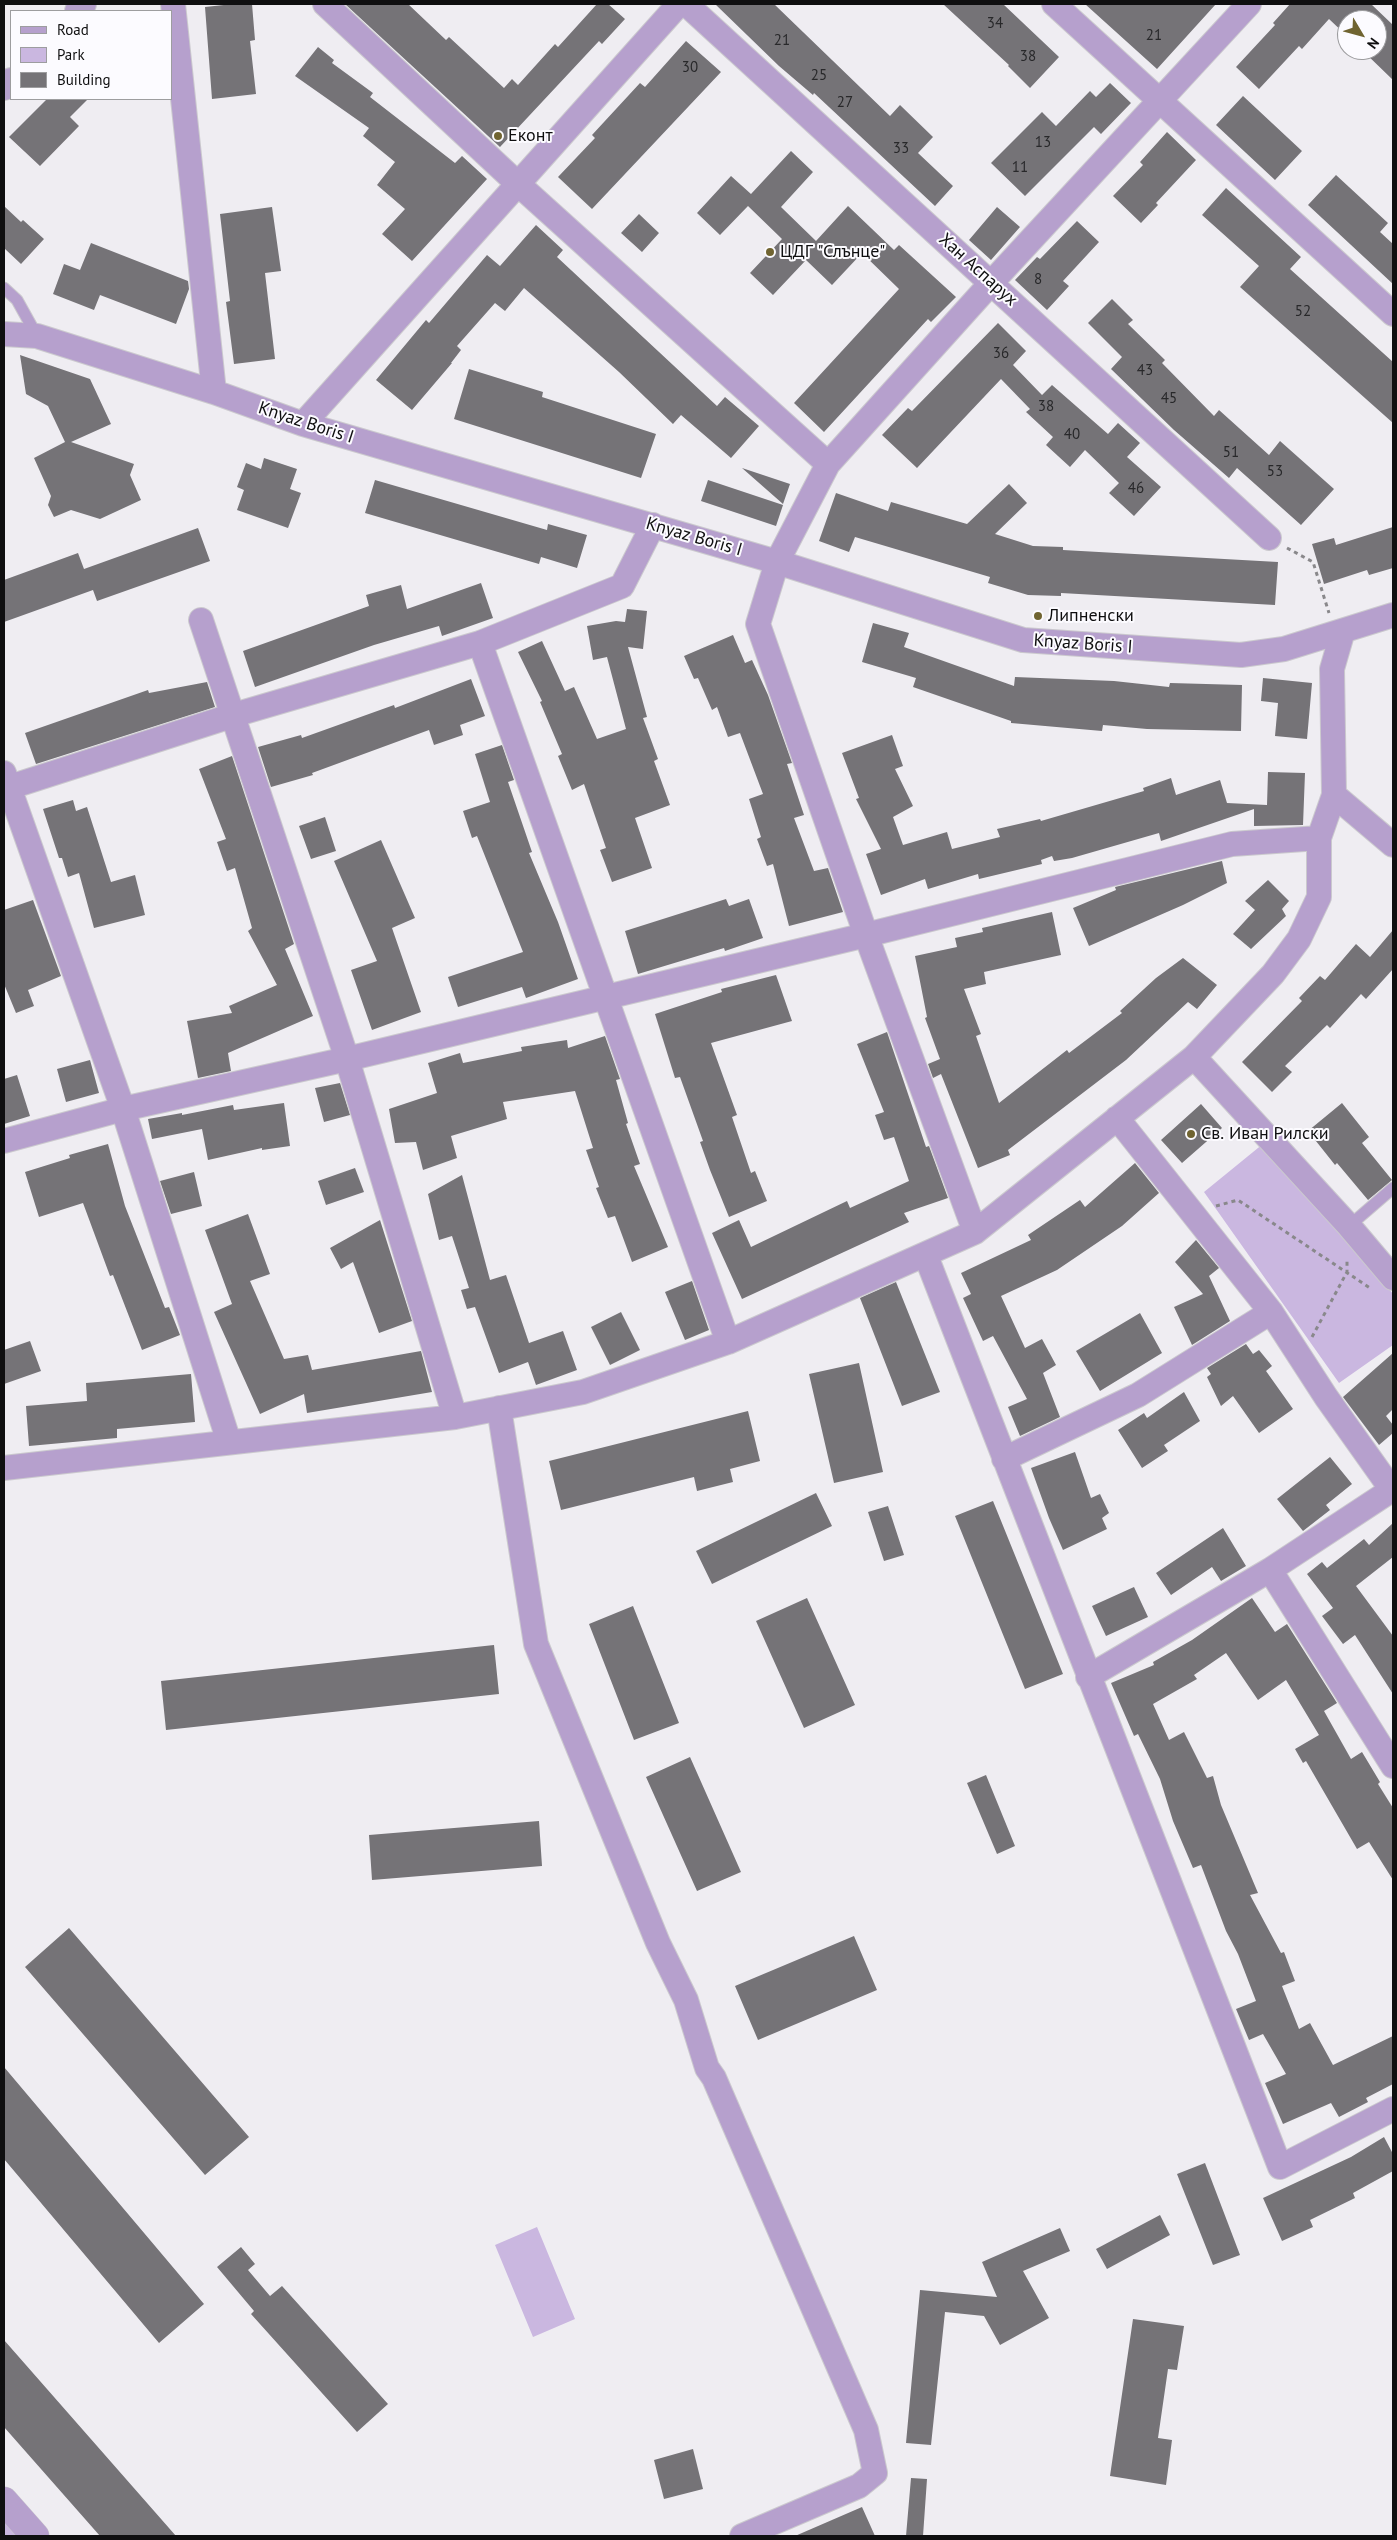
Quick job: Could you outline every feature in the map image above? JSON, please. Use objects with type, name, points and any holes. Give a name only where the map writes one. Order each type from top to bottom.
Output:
[{"type":"street","points":[[173,4],[214,392]]},
{"type":"street","points":[[324,4],[518,184],[828,464]]},
{"type":"street","points":[[303,424],[679,4]]},
{"type":"street","name":"Хан Аспарух","points":[[686,4],[992,282],[1269,538]]},
{"type":"street","points":[[1054,4],[1393,314]]},
{"type":"street","points":[[975,1232],[866,935],[758,624],[777,562],[828,464],[992,282],[1249,4]]},
{"type":"street","name":"Knyaz Boris I","points":[[4,334],[37,336],[214,392],[303,424],[777,562],[1022,640],[1241,655],[1284,649],[1393,616]]},
{"type":"street","points":[[230,1442],[123,1109],[5,782],[480,643],[622,586],[653,525]]},
{"type":"street","points":[[201,620],[347,1058],[455,1417]]},
{"type":"street","points":[[4,1468],[455,1417],[583,1392],[728,1342],[926,1256],[975,1232],[1194,1057],[1273,974],[1299,939],[1319,897],[1319,838],[1334,795],[1332,669],[1339,632]]},
{"type":"street","points":[[480,643],[607,996],[728,1342]]},
{"type":"street","points":[[1334,795],[1393,845]]},
{"type":"street","points":[[4,1141],[123,1109],[866,935],[1232,844],[1319,838]]},
{"type":"street","points":[[1194,1057],[1349,1226],[1386,1286]]},
{"type":"street","points":[[1088,1676],[1270,1570],[1392,1489],[1301,1358],[1272,1312],[1117,1118]]},
{"type":"street","points":[[926,1256],[1280,2167],[1393,2109]]},
{"type":"street","points":[[1004,1459],[1138,1395],[1272,1312]]},
{"type":"street","points":[[499,1408],[536,1644],[658,1943],[686,2000],[707,2068],[714,2078],[866,2430],[876,2473],[859,2486],[742,2536]]},
{"type":"street","points":[[1270,1570],[1393,1766]]},
{"type":"street","points":[[4,2501],[35,2536]]},
{"type":"lane","points":[[4,288],[17,300],[37,336]]},
{"type":"lane","points":[[1349,1226],[1393,1188]]},
{"type":"path","points":[[1269,538],[1313,562],[1339,632]]},
{"type":"path","points":[[1191,1212],[1238,1200],[1347,1272],[1386,1286]]},
{"type":"path","points":[[1301,1358],[1347,1272],[1349,1226]]},
{"type":"green space","points":[[1269,1139],[1393,1294],[1393,1345],[1339,1383],[1204,1192]]},
{"type":"green space","points":[[537,2227],[575,2319],[533,2337],[495,2245]]},
{"type":"green space","points":[[4,2511],[26,2536],[4,2536]]},
{"type":"building","points":[[252,4],[255,40],[250,41],[256,94],[212,99],[205,7]]},
{"type":"building","points":[[345,4],[408,4],[446,40],[449,37],[504,88],[512,79],[518,85],[555,44],[558,47],[597,4],[608,4],[625,19],[602,44],[599,41],[500,147]]},
{"type":"building","points":[[715,4],[774,4],[890,116],[900,105],[933,137],[918,153],[953,186],[935,206],[814,93],[813,95],[779,66]]},
{"type":"building","points":[[943,4],[1003,4],[1059,57],[1030,88],[1009,65]]},
{"type":"building","points":[[1085,4],[1216,4],[1157,69]]},
{"type":"building","points":[[1290,4],[1371,4],[1377,10],[1337,10],[1337,27],[1329,19],[1302,49],[1299,46],[1259,89],[1236,67],[1275,25],[1273,23]]},
{"type":"building","points":[[1387,19],[1393,25],[1393,80],[1372,60],[1387,60]]},
{"type":"building","points":[[686,41],[721,72],[592,209],[558,177],[595,138],[592,135],[640,83],[645,87]]},
{"type":"building","points":[[318,47],[334,60],[332,63],[373,93],[370,97],[455,163],[462,156],[487,179],[412,261],[382,234],[405,209],[377,185],[395,162],[363,136],[369,128],[295,76]]},
{"type":"building","points":[[1110,83],[1131,103],[1101,134],[1094,127],[1025,196],[991,163],[1042,112],[1056,126],[1090,91],[1096,97]]},
{"type":"building","points":[[1243,96],[1302,151],[1275,180],[1216,125]]},
{"type":"building","points":[[46,100],[87,100],[70,117],[79,126],[40,166],[9,137]]},
{"type":"building","points":[[1167,132],[1196,160],[1156,203],[1158,205],[1141,223],[1113,196],[1143,165],[1140,162]]},
{"type":"building","points":[[791,151],[813,172],[781,207],[816,241],[848,206],[894,250],[899,245],[956,297],[931,322],[928,319],[824,432],[794,403],[899,289],[862,253],[832,285],[806,260],[773,295],[750,273],[782,239],[748,206],[720,235],[697,213],[731,176],[751,194]]},
{"type":"building","points":[[1336,175],[1388,223],[1380,232],[1393,244],[1393,284],[1308,205]]},
{"type":"building","points":[[1226,188],[1301,257],[1290,269],[1393,362],[1393,423],[1240,287],[1259,266],[1202,215]]},
{"type":"building","points":[[4,206],[21,222],[23,220],[44,239],[21,264],[4,248]]},
{"type":"building","points":[[272,207],[281,271],[265,273],[275,359],[234,364],[226,302],[230,301],[220,214]]},
{"type":"building","points":[[997,207],[1020,227],[991,260],[969,240]]},
{"type":"building","points":[[639,214],[659,233],[642,252],[621,233]]},
{"type":"building","points":[[1077,221],[1099,242],[1063,281],[1069,286],[1047,310],[1015,280],[1037,257],[1040,259]]},
{"type":"building","points":[[536,225],[563,250],[557,257],[717,406],[725,397],[759,426],[731,458],[681,415],[673,424],[619,372],[524,288],[505,311],[495,303],[457,346],[461,350],[452,363],[412,410],[376,380],[426,320],[429,323],[487,255],[500,266]]},
{"type":"building","points":[[91,243],[188,281],[189,289],[176,324],[100,295],[94,310],[53,294],[64,264],[80,270]]},
{"type":"building","points":[[1112,299],[1133,320],[1128,324],[1165,360],[1162,363],[1214,416],[1219,410],[1269,455],[1280,441],[1334,489],[1301,525],[1237,468],[1229,478],[1174,430],[1111,369],[1122,357],[1088,323]]},
{"type":"building","points":[[998,323],[1026,351],[1013,365],[1042,395],[1052,385],[1108,434],[1118,423],[1140,443],[1127,457],[1161,487],[1134,516],[1109,493],[1119,483],[1085,450],[1070,467],[1046,445],[1053,437],[1026,412],[1030,409],[1001,379],[917,468],[882,435],[908,408],[912,411]]},
{"type":"building","points":[[20,355],[90,379],[111,424],[71,442],[134,464],[130,475],[141,500],[100,519],[71,510],[54,517],[48,505],[51,496],[34,458],[65,442],[48,406],[26,394]]},
{"type":"building","points":[[469,369],[543,392],[542,397],[656,434],[641,478],[454,419]]},
{"type":"building","points":[[264,458],[297,469],[290,489],[301,493],[288,528],[237,510],[244,490],[237,487],[246,463],[261,469]]},
{"type":"building","points":[[742,468],[790,484],[783,504]]},
{"type":"building","points":[[375,480],[547,530],[548,524],[587,535],[577,568],[541,557],[539,564],[365,513]]},
{"type":"building","points":[[708,480],[783,505],[776,526],[701,501]]},
{"type":"building","points":[[1009,484],[1027,503],[995,534],[1033,546],[1063,547],[1063,550],[1278,562],[1275,605],[1061,593],[1061,596],[1028,595],[988,583],[990,577],[855,537],[849,552],[819,541],[836,493],[888,511],[891,502],[967,524]]},
{"type":"building","points":[[1393,527],[1393,568],[1369,575],[1367,570],[1324,584],[1312,544],[1334,538],[1336,545]]},
{"type":"building","points":[[198,528],[210,561],[97,601],[93,590],[4,622],[4,580],[78,553],[84,569]]},
{"type":"building","points":[[481,583],[493,618],[442,636],[439,626],[374,645],[255,687],[243,651],[369,606],[366,595],[401,585],[407,609]]},
{"type":"building","points":[[627,609],[647,611],[643,649],[628,647],[647,717],[643,718],[658,759],[654,761],[670,805],[635,818],[652,868],[612,882],[600,850],[606,848],[584,784],[572,790],[558,756],[562,754],[540,702],[542,701],[518,652],[542,641],[565,691],[574,687],[597,739],[626,729],[607,657],[593,660],[587,626],[616,621],[625,622]]},
{"type":"building","points":[[873,623],[909,633],[904,647],[1014,686],[1015,677],[1114,681],[1169,687],[1170,683],[1242,685],[1241,731],[1147,729],[1103,725],[1102,731],[1011,723],[1011,721],[913,687],[916,678],[862,662]]},
{"type":"building","points":[[733,635],[745,663],[752,660],[768,695],[792,763],[787,764],[804,815],[794,818],[814,871],[828,868],[843,912],[789,926],[773,864],[767,866],[757,839],[761,837],[749,799],[763,794],[740,733],[728,737],[717,707],[712,710],[698,678],[694,679],[684,656]]},
{"type":"building","points":[[1263,678],[1312,683],[1307,739],[1275,736],[1278,703],[1261,701]]},
{"type":"building","points":[[471,679],[485,716],[460,725],[463,735],[434,745],[429,730],[312,773],[313,775],[271,787],[258,747],[301,735],[302,738],[394,705],[395,708]]},
{"type":"building","points":[[207,682],[215,707],[36,764],[25,733],[148,690],[149,693]]},
{"type":"building","points":[[892,735],[903,766],[895,769],[913,806],[893,817],[903,845],[947,832],[952,849],[1000,837],[997,829],[1040,819],[1041,821],[1144,791],[1143,788],[1171,778],[1176,795],[1220,780],[1227,803],[1267,805],[1268,772],[1305,773],[1303,825],[1254,826],[1254,809],[1161,841],[1159,833],[1072,858],[1054,861],[1052,856],[1041,860],[1042,864],[979,879],[978,874],[928,889],[925,879],[881,895],[866,854],[881,849],[856,799],[859,798],[842,753]]},
{"type":"building","points":[[502,745],[514,780],[508,782],[532,852],[529,853],[558,922],[578,979],[526,998],[522,987],[458,1007],[448,977],[523,952],[477,836],[472,838],[463,811],[490,802],[475,754]]},
{"type":"building","points":[[232,756],[294,944],[285,949],[313,1016],[228,1053],[231,1071],[198,1078],[187,1021],[232,1013],[229,1006],[277,985],[248,931],[252,928],[235,868],[227,871],[217,842],[226,839],[199,769]]},
{"type":"building","points":[[73,800],[76,811],[87,807],[111,882],[135,875],[145,915],[94,928],[79,873],[68,877],[62,858],[59,858],[43,809]]},
{"type":"building","points":[[325,817],[336,851],[311,859],[299,826]]},
{"type":"building","points":[[381,840],[415,918],[392,928],[421,1012],[372,1030],[351,970],[377,961],[334,861]]},
{"type":"building","points":[[1222,861],[1227,883],[1183,905],[1089,946],[1073,908],[1116,890],[1115,887]]},
{"type":"building","points":[[1268,880],[1289,901],[1282,909],[1286,916],[1251,949],[1233,934],[1255,910],[1245,901]]},
{"type":"building","points":[[726,899],[729,906],[749,899],[763,938],[725,951],[724,948],[638,974],[625,931]]},
{"type":"building","points":[[33,900],[61,976],[28,990],[34,1006],[16,1013],[4,984],[4,910]]},
{"type":"building","points":[[1052,912],[1061,955],[984,972],[986,984],[964,989],[981,1034],[976,1036],[999,1103],[1067,1050],[1069,1053],[1122,1013],[1120,1011],[1156,978],[1183,958],[1217,985],[1197,1009],[1188,1002],[1126,1060],[1008,1150],[1010,1155],[978,1168],[941,1074],[933,1078],[928,1064],[940,1059],[925,1018],[927,1017],[915,956],[957,947],[955,938],[983,932],[982,928]]},
{"type":"building","points":[[1393,930],[1393,969],[1366,999],[1361,994],[1330,1028],[1327,1025],[1285,1066],[1292,1072],[1272,1092],[1242,1062],[1302,1001],[1299,998],[1320,976],[1325,980],[1356,944],[1370,957]]},
{"type":"building","points":[[776,975],[792,1021],[711,1043],[737,1115],[732,1117],[751,1173],[755,1171],[767,1201],[729,1217],[700,1142],[703,1141],[680,1077],[675,1078],[655,1014],[722,992],[721,989]]},
{"type":"building","points":[[887,1032],[926,1147],[929,1146],[948,1198],[904,1213],[909,1222],[742,1299],[712,1233],[739,1220],[751,1247],[847,1201],[850,1208],[909,1181],[894,1137],[884,1140],[875,1115],[884,1112],[857,1044]]},
{"type":"building","points":[[605,1036],[620,1079],[616,1080],[628,1123],[626,1124],[640,1164],[634,1166],[668,1247],[632,1262],[615,1216],[608,1218],[596,1188],[599,1187],[586,1150],[593,1148],[575,1091],[503,1102],[507,1119],[451,1136],[457,1158],[423,1170],[416,1142],[395,1143],[389,1109],[437,1093],[428,1063],[460,1053],[463,1063],[522,1051],[521,1047],[567,1040],[568,1048]]},
{"type":"building","points":[[90,1060],[99,1093],[66,1102],[57,1069]]},
{"type":"building","points":[[17,1075],[30,1116],[4,1124],[4,1079]]},
{"type":"building","points":[[340,1083],[350,1115],[324,1122],[315,1088]]},
{"type":"building","points":[[284,1103],[290,1146],[262,1150],[262,1148],[208,1160],[202,1129],[152,1139],[148,1119],[182,1113],[182,1115],[233,1105],[234,1110]]},
{"type":"building","points":[[1342,1103],[1369,1137],[1362,1143],[1392,1180],[1368,1200],[1337,1163],[1335,1165],[1308,1131]]},
{"type":"building","name":"Св. Иван Рилски","points":[[1201,1104],[1222,1128],[1182,1163],[1161,1140]]},
{"type":"building","points":[[108,1144],[125,1206],[165,1308],[169,1307],[180,1335],[142,1350],[113,1275],[110,1276],[83,1203],[39,1217],[25,1172],[70,1158],[69,1155]]},
{"type":"building","points":[[1135,1163],[1159,1193],[1122,1226],[1057,1270],[1001,1296],[1025,1348],[1042,1339],[1056,1365],[1043,1373],[1060,1417],[1020,1436],[1008,1407],[1027,1399],[993,1336],[983,1341],[963,1298],[971,1294],[961,1273],[1031,1240],[1028,1235],[1080,1200],[1085,1207]]},
{"type":"building","points":[[355,1168],[364,1192],[326,1205],[318,1181]]},
{"type":"building","points":[[194,1172],[202,1206],[171,1214],[160,1181]]},
{"type":"building","points":[[462,1175],[490,1280],[506,1275],[529,1343],[563,1331],[577,1370],[536,1385],[528,1362],[499,1373],[475,1307],[467,1309],[461,1290],[469,1288],[452,1236],[439,1240],[428,1194]]},
{"type":"building","points":[[248,1214],[270,1274],[250,1281],[284,1359],[308,1355],[312,1370],[421,1351],[432,1392],[307,1413],[304,1394],[260,1414],[214,1312],[232,1304],[205,1230]]},
{"type":"building","points":[[380,1220],[412,1321],[379,1333],[353,1262],[341,1269],[330,1248]]},
{"type":"building","points":[[1196,1240],[1219,1268],[1209,1276],[1230,1321],[1192,1345],[1174,1307],[1203,1294],[1175,1262]]},
{"type":"building","points":[[692,1281],[709,1330],[685,1340],[665,1292]]},
{"type":"building","points":[[896,1282],[940,1392],[902,1406],[860,1298]]},
{"type":"building","points":[[621,1312],[640,1350],[610,1365],[591,1327]]},
{"type":"building","points":[[1140,1313],[1162,1353],[1100,1391],[1076,1351]]},
{"type":"building","points":[[30,1341],[41,1371],[4,1384],[4,1350]]},
{"type":"building","points":[[1246,1344],[1253,1354],[1259,1350],[1272,1366],[1266,1371],[1293,1409],[1259,1433],[1233,1396],[1221,1406],[1207,1377],[1211,1374],[1207,1368]]},
{"type":"building","points":[[1393,1353],[1393,1409],[1386,1416],[1393,1425],[1393,1433],[1379,1445],[1343,1397]]},
{"type":"building","points":[[859,1363],[883,1472],[834,1483],[809,1374]]},
{"type":"building","points":[[191,1374],[195,1422],[117,1429],[117,1438],[29,1446],[26,1406],[87,1401],[86,1383]]},
{"type":"building","points":[[1184,1392],[1200,1421],[1164,1445],[1168,1451],[1142,1468],[1118,1430],[1144,1413],[1147,1418]]},
{"type":"building","points":[[748,1411],[760,1461],[730,1469],[733,1482],[697,1491],[694,1477],[561,1510],[549,1461]]},
{"type":"building","points":[[1075,1452],[1091,1498],[1100,1494],[1109,1513],[1102,1518],[1107,1529],[1063,1550],[1031,1468]]},
{"type":"building","points":[[1330,1457],[1352,1484],[1326,1505],[1330,1510],[1303,1531],[1277,1499]]},
{"type":"building","points":[[816,1493],[832,1526],[712,1584],[696,1551]]},
{"type":"building","points":[[993,1501],[1063,1674],[1025,1689],[955,1516]]},
{"type":"building","points":[[888,1506],[904,1555],[884,1561],[868,1512]]},
{"type":"building","points":[[1393,1523],[1393,1557],[1356,1586],[1393,1636],[1393,1694],[1355,1635],[1343,1644],[1322,1616],[1333,1608],[1307,1574],[1322,1562],[1327,1568],[1364,1539],[1369,1545]]},
{"type":"building","points":[[1223,1528],[1246,1566],[1221,1581],[1212,1567],[1171,1595],[1156,1573]]},
{"type":"building","points":[[1134,1587],[1148,1617],[1106,1636],[1092,1606]]},
{"type":"building","points":[[807,1598],[855,1705],[804,1728],[756,1621]]},
{"type":"building","points":[[1252,1598],[1275,1632],[1287,1624],[1337,1703],[1324,1711],[1351,1759],[1362,1752],[1393,1808],[1393,1880],[1369,1842],[1357,1849],[1306,1761],[1303,1763],[1295,1749],[1319,1735],[1286,1680],[1258,1700],[1226,1653],[1194,1675],[1197,1679],[1153,1704],[1169,1740],[1184,1732],[1207,1778],[1213,1776],[1221,1805],[1258,1893],[1250,1895],[1281,1953],[1284,1952],[1295,1981],[1282,1986],[1299,2029],[1310,2023],[1333,2065],[1393,2036],[1393,2084],[1366,2098],[1368,2102],[1339,2117],[1331,2103],[1283,2124],[1265,2083],[1286,2074],[1263,2034],[1249,2040],[1236,2009],[1256,2001],[1238,1954],[1226,1931],[1201,1865],[1193,1868],[1173,1821],[1160,1779],[1138,1734],[1134,1736],[1111,1683],[1154,1665],[1153,1662],[1192,1640]]},
{"type":"building","points":[[633,1606],[679,1723],[634,1740],[589,1624]]},
{"type":"building","points":[[494,1645],[499,1694],[166,1730],[161,1681]]},
{"type":"building","points":[[690,1757],[741,1872],[697,1891],[646,1777]]},
{"type":"building","points":[[986,1775],[1015,1846],[997,1854],[967,1783]]},
{"type":"building","points":[[539,1821],[542,1866],[372,1880],[369,1835]]},
{"type":"building","points":[[69,1928],[249,2137],[205,2175],[25,1967]]},
{"type":"building","points":[[854,1936],[877,1990],[758,2040],[735,1986]]},
{"type":"building","points":[[4,2067],[204,2304],[159,2343],[4,2159]]},
{"type":"building","points":[[1384,2137],[1393,2154],[1393,2171],[1353,2193],[1355,2198],[1310,2220],[1313,2227],[1282,2241],[1263,2198],[1351,2157]]},
{"type":"building","points":[[1205,2163],[1240,2255],[1213,2265],[1177,2174]]},
{"type":"building","points":[[1160,2215],[1170,2235],[1107,2269],[1096,2249]]},
{"type":"building","points":[[1060,2228],[1070,2251],[1023,2271],[1049,2318],[1000,2345],[984,2316],[945,2312],[931,2445],[906,2443],[920,2290],[997,2297],[982,2262]]},
{"type":"building","points":[[241,2247],[255,2264],[248,2270],[270,2296],[282,2286],[388,2404],[357,2432],[251,2314],[254,2311],[217,2267]]},
{"type":"building","points":[[1133,2319],[1184,2326],[1177,2370],[1168,2369],[1158,2438],[1172,2440],[1166,2485],[1110,2476]]},
{"type":"building","points":[[4,2340],[176,2536],[100,2536],[4,2427]]},
{"type":"building","points":[[693,2449],[703,2489],[664,2499],[654,2460]]},
{"type":"building","points":[[911,2478],[927,2479],[923,2536],[906,2536]]},
{"type":"building","points":[[862,2507],[875,2536],[795,2536]]},
{"type":"place","name":"Еконт","points":[[498,136]]},
{"type":"place","name":"ЦДГ \"Слънце\"","points":[[770,252]]},
{"type":"place","name":"Липненски","points":[[1038,616]]},
{"type":"place","name":"Св. Иван Рилски","points":[[1191,1134]]}]
